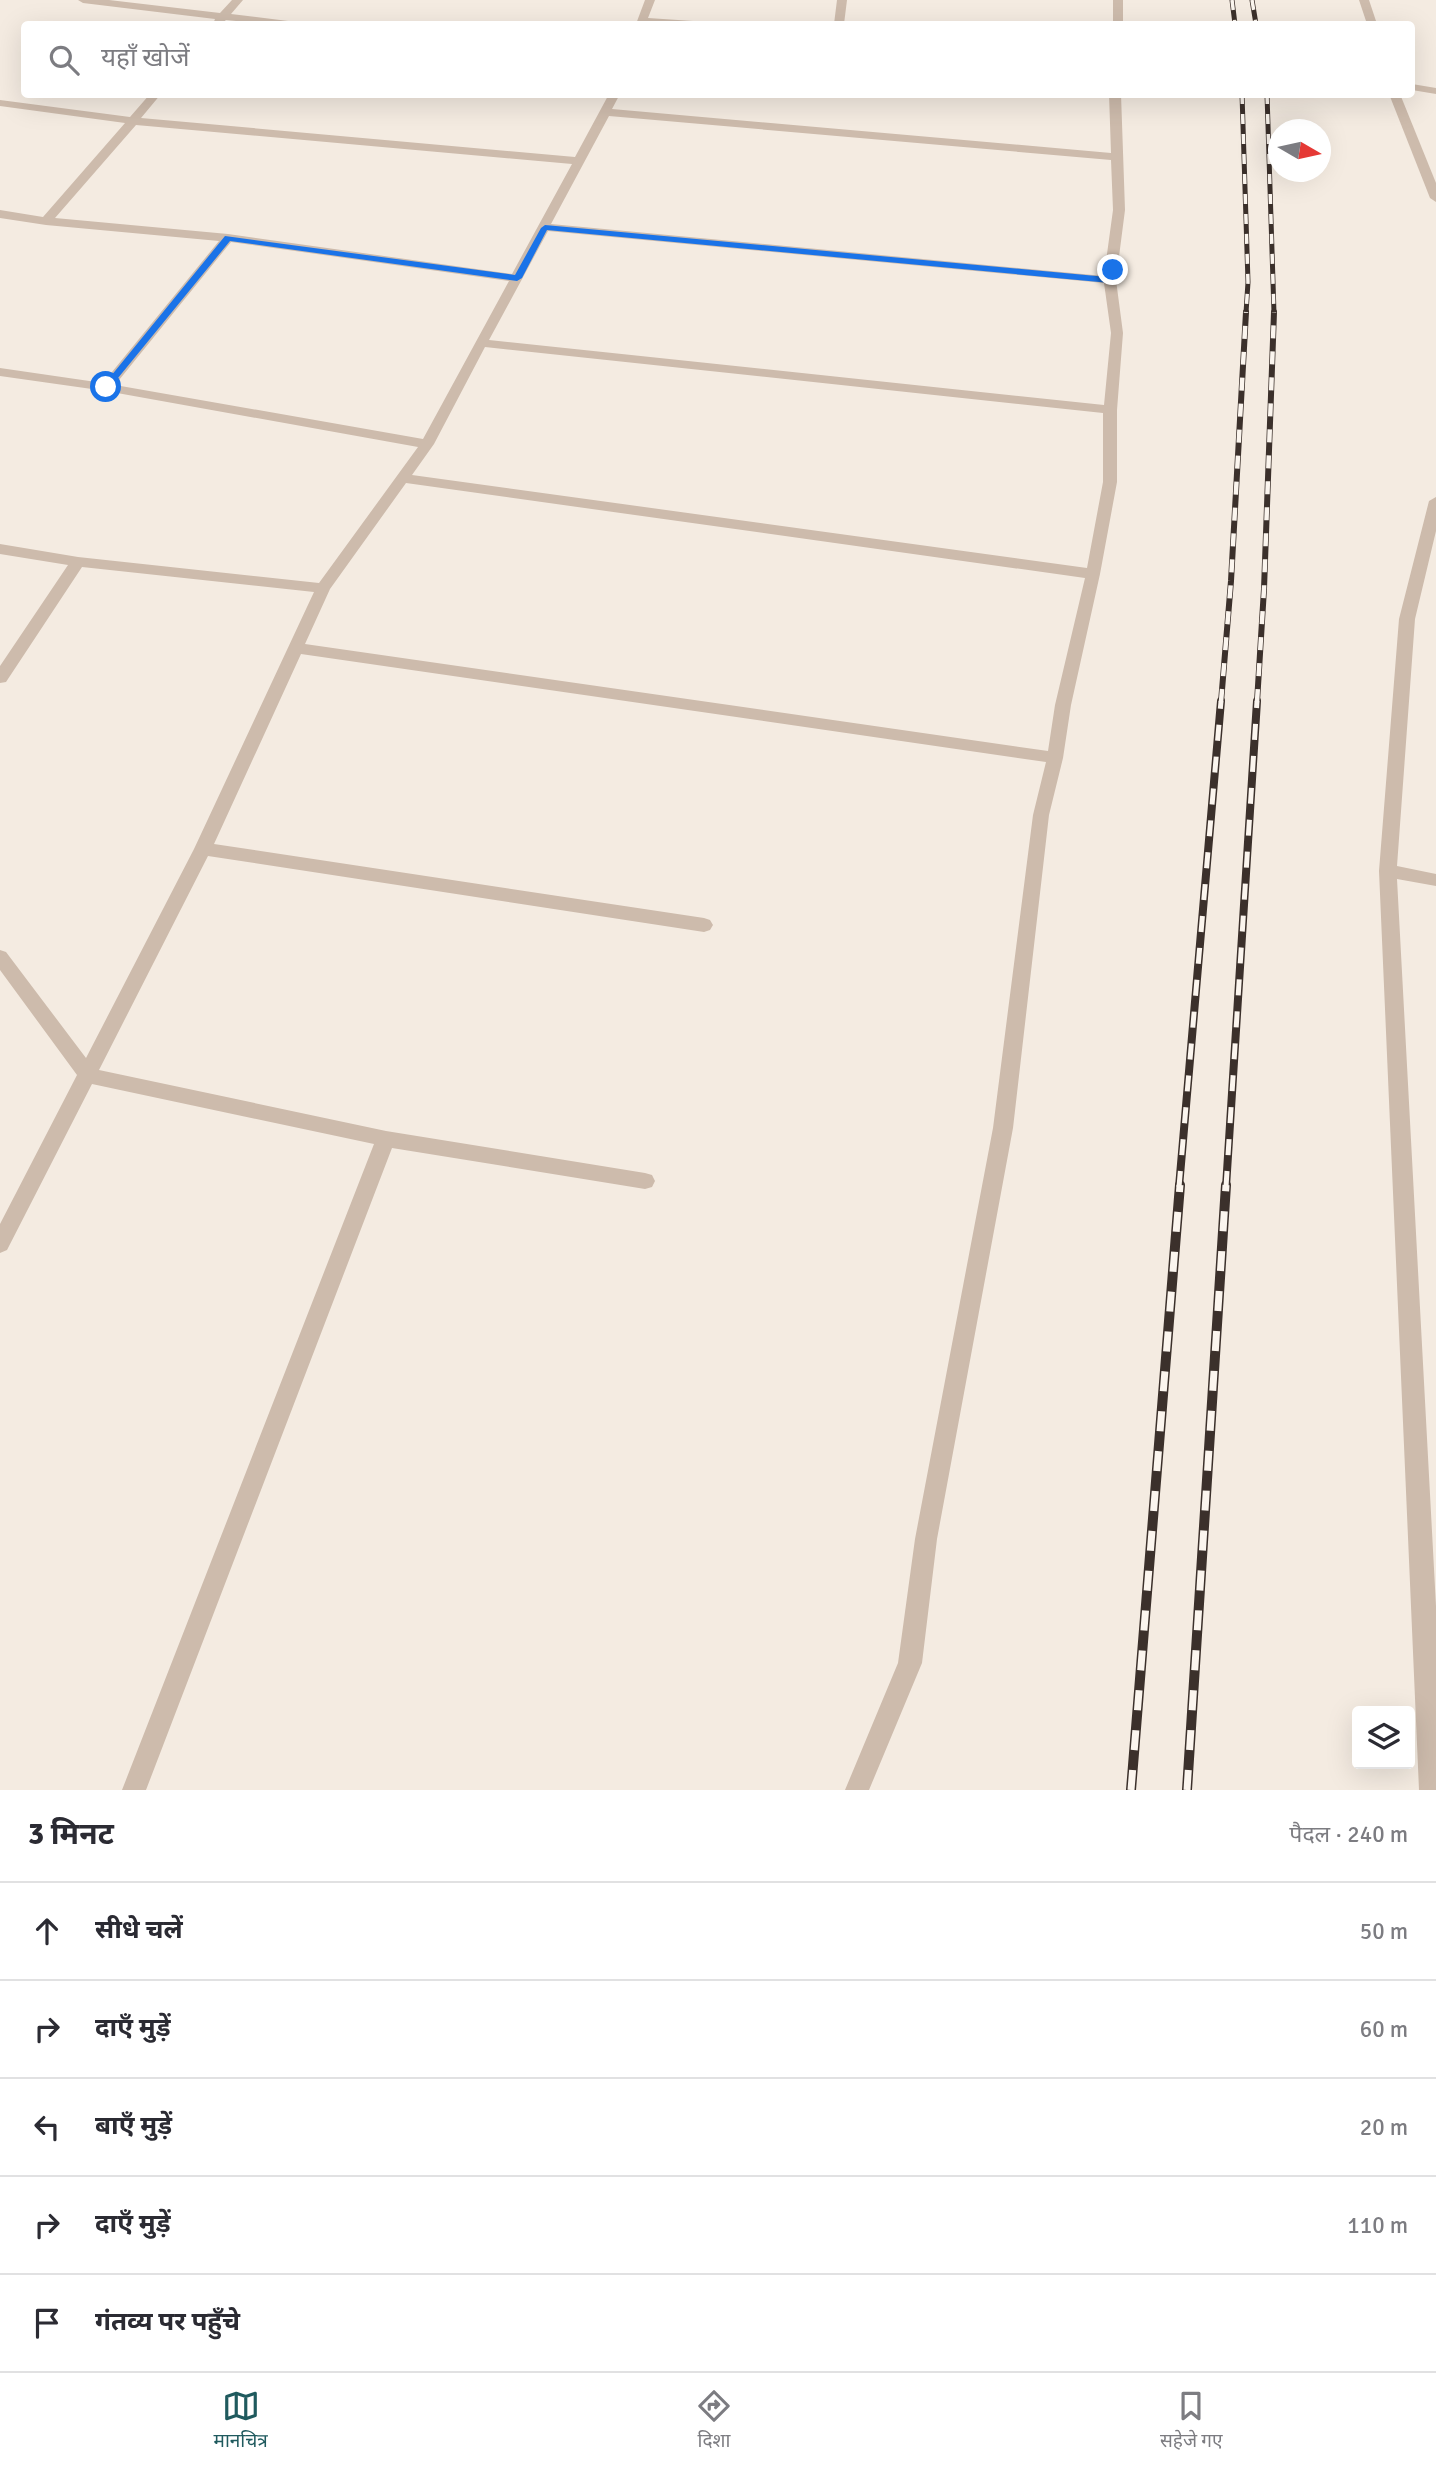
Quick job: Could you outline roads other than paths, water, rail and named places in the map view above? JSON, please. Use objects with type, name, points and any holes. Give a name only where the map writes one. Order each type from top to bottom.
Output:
[{"type":"street","points":[[83,0],[218,21],[238,0]]},
{"type":"street","points":[[642,21],[650,0]]},
{"type":"street","points":[[838,21],[842,0]]},
{"type":"street","points":[[1118,0],[1118,21]]},
{"type":"street","points":[[1364,0],[1370,21]]},
{"type":"street","points":[[1415,88],[1436,91]]},
{"type":"street","points":[[46,221],[153,98]]},
{"type":"street","points":[[0,1244],[204,849],[323,588],[427,443],[613,98]]},
{"type":"street","points":[[857,1790],[910,1663],[926,1539],[1003,1128],[1041,815],[1055,758],[1063,705],[1093,574],[1110,482],[1110,410],[1117,333],[1110,280],[1119,210],[1115,98]]},
{"type":"street","points":[[1396,98],[1436,198]]},
{"type":"street","points":[[0,103],[133,121],[580,161]]},
{"type":"street","points":[[606,112],[1117,157]]},
{"type":"street","points":[[0,214],[46,221],[228,238],[517,278]]},
{"type":"street","points":[[545,228],[1110,280]]},
{"type":"street","points":[[106,387],[228,238]]},
{"type":"street","points":[[481,343],[1110,410]]},
{"type":"street","points":[[0,372],[106,387],[427,443]]},
{"type":"street","points":[[402,478],[1093,574]]},
{"type":"street","points":[[1431,1790],[1431,1621],[1388,871],[1407,619],[1436,501]]},
{"type":"street","points":[[0,550],[78,562],[323,588]]},
{"type":"street","points":[[0,678],[78,562]]},
{"type":"street","points":[[297,648],[1055,758]]},
{"type":"street","points":[[204,849],[704,925]]},
{"type":"street","points":[[1388,871],[1436,880]]},
{"type":"street","points":[[0,957],[88,1075],[386,1139],[645,1181]]},
{"type":"street","points":[[134,1790],[386,1139]]},
{"type":"railway","points":[[1232,0],[1235,21]]},
{"type":"railway","points":[[1252,0],[1256,21]]},
{"type":"railway","points":[[1242,98],[1248,282],[1246,313]]},
{"type":"railway","points":[[1267,98],[1274,312]]},
{"type":"railway","points":[[1221,702],[1231,581],[1246,312]]},
{"type":"railway","points":[[1257,702],[1274,312]]},
{"type":"railway","points":[[1179,1187],[1221,701]]},
{"type":"railway","points":[[1226,1187],[1257,701]]},
{"type":"railway","points":[[1131,1790],[1180,1185]]},
{"type":"railway","points":[[1187,1790],[1226,1185]]}]
